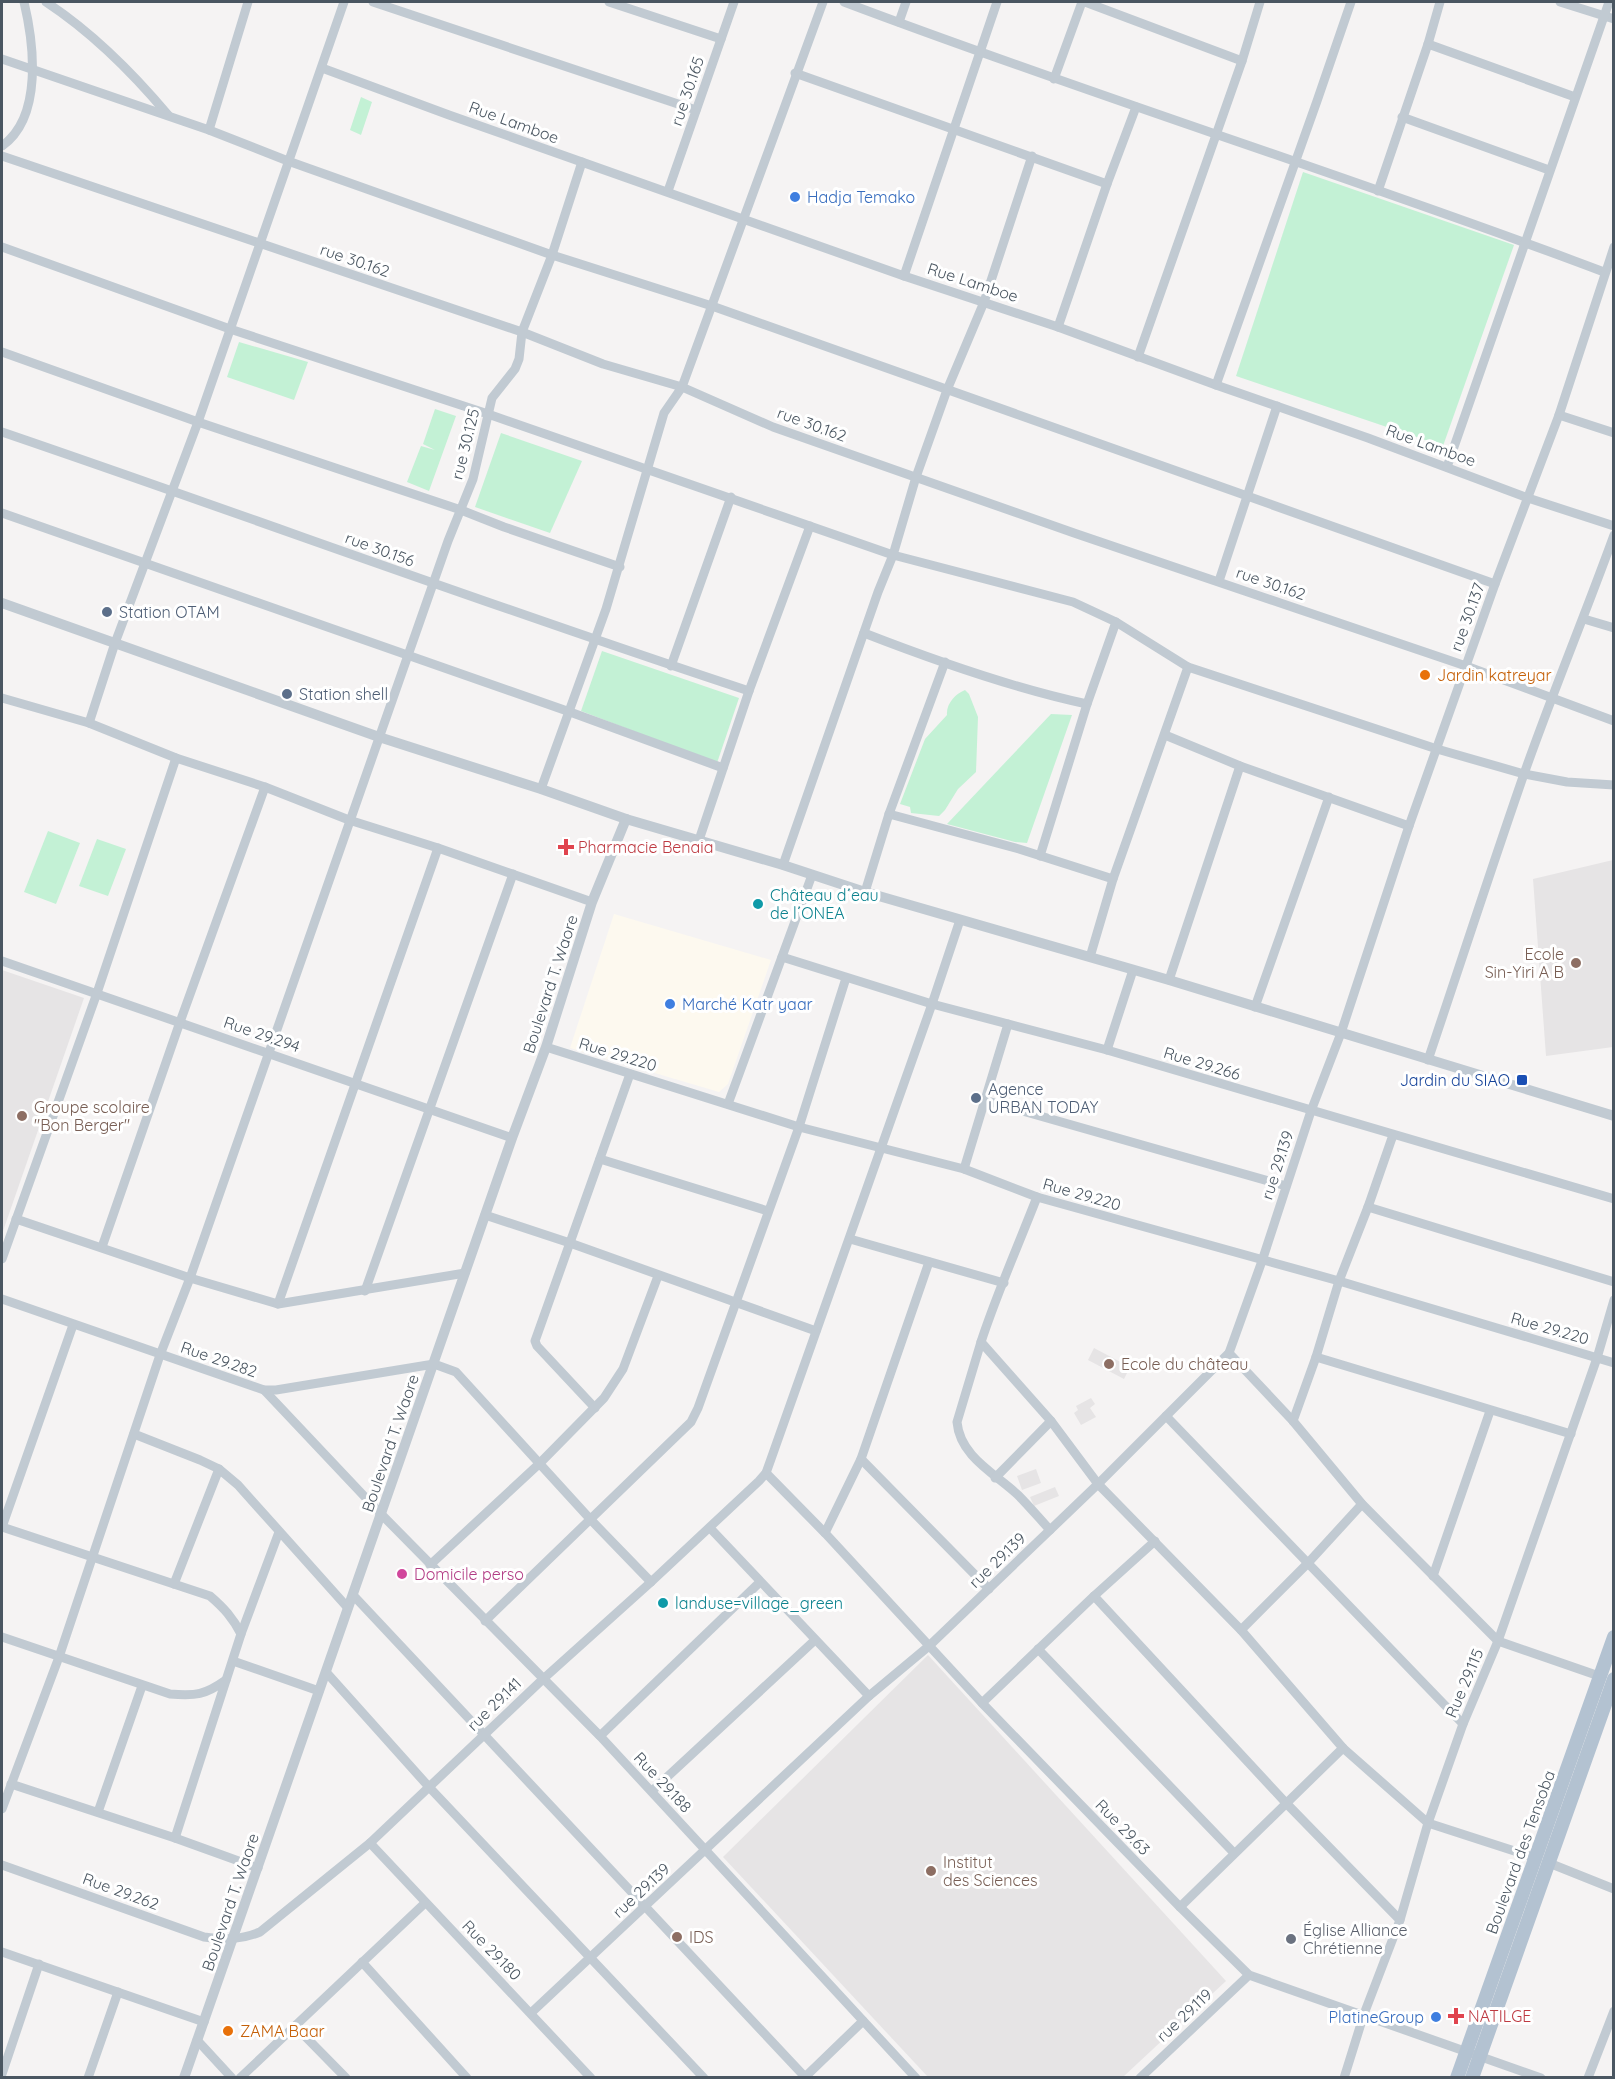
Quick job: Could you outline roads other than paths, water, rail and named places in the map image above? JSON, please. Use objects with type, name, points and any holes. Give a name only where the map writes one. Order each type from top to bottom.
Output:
[{"type":"main road","name":"Boulevard des Tensoba","points":[[1456,2078],[1473,2053],[1610,1680],[1614,1637]]},
{"type":"main road","name":"Boulevard des Tensoba","points":[[1472,2078],[1473,2053]]},
{"type":"street","points":[[2,146],[12,138],[21,123],[32,88],[28,25],[24,2]]},
{"type":"street","points":[[46,2],[93,36],[147,90],[170,117]]},
{"type":"street","points":[[209,130],[248,2]]},
{"type":"street","points":[[89,723],[115,643],[198,422],[344,2]]},
{"type":"street","points":[[373,2],[696,110]]},
{"type":"street","points":[[609,2],[721,39]]},
{"type":"street","name":"rue 30.165","points":[[668,191],[734,2]]},
{"type":"street","points":[[541,789],[620,567],[664,413],[682,387],[795,73],[823,2]]},
{"type":"street","points":[[844,2],[1054,79],[1525,242],[1604,272]]},
{"type":"street","points":[[899,22],[906,2]]},
{"type":"street","points":[[904,276],[997,2]]},
{"type":"street","points":[[1054,79],[1084,2],[1242,61]]},
{"type":"street","points":[[1138,357],[1214,135],[1242,61],[1260,2]]},
{"type":"street","points":[[1216,385],[1351,2]]},
{"type":"street","points":[[1378,191],[1440,2]]},
{"type":"street","points":[[1560,2],[1609,17]]},
{"type":"street","points":[[1447,467],[1575,97],[1609,17],[1609,2]]},
{"type":"street","points":[[1428,44],[1575,97]]},
{"type":"street","points":[[2,59],[209,130],[288,161],[552,255],[712,306],[1496,584]]},
{"type":"street","name":"Rue Lamboe","points":[[322,68],[904,276],[1058,327],[1528,498],[1614,526]]},
{"type":"street","points":[[795,73],[1107,184]]},
{"type":"street","points":[[1058,327],[1136,107]]},
{"type":"street","points":[[1402,117],[1550,170]]},
{"type":"street","name":"rue 30.162","points":[[2,156],[522,332],[603,364],[682,387],[773,427],[1466,666],[1614,721]]},
{"type":"street","points":[[783,865],[893,555],[916,477],[984,302],[1032,156]]},
{"type":"street","name":"rue 30.125","points":[[2,1809],[59,1657],[160,1355],[190,1278],[378,737],[475,473],[492,398],[515,369],[519,359],[522,332],[552,255],[582,162]]},
{"type":"street","points":[[2,247],[230,329],[488,414],[893,555],[1073,602],[1116,621],[1188,667],[1437,749],[1524,774],[1567,782],[1614,785]]},
{"type":"street","name":"rue 30.137","points":[[1341,1033],[1409,826],[1559,415],[1614,247]]},
{"type":"street","points":[[2,352],[620,567]]},
{"type":"street","points":[[1219,581],[1277,406]]},
{"type":"street","points":[[1559,415],[1614,433]]},
{"type":"street","name":"rue 30.156","points":[[2,432],[595,641],[749,692]]},
{"type":"street","points":[[671,666],[731,497]]},
{"type":"street","points":[[2,513],[723,768]]},
{"type":"street","points":[[699,840],[749,692],[810,526]]},
{"type":"street","points":[[1428,1060],[1524,774],[1614,535]]},
{"type":"street","points":[[2,603],[378,737],[626,819],[783,865],[865,892],[1169,980],[1614,1116]]},
{"type":"street","points":[[1584,619],[1614,628]]},
{"type":"street","points":[[1040,856],[1087,704],[1116,621]]},
{"type":"street","points":[[864,633],[945,662],[1059,698],[1087,704]]},
{"type":"street","points":[[865,892],[889,814],[945,662]]},
{"type":"street","points":[[1090,957],[1113,879],[1188,667]]},
{"type":"street","points":[[2,698],[89,723],[176,758],[265,787],[349,820],[438,848],[592,902]]},
{"type":"street","points":[[1165,735],[1240,766],[1409,826]]},
{"type":"street","points":[[2,1259],[97,993],[176,758]]},
{"type":"street","points":[[1169,980],[1240,766]]},
{"type":"street","points":[[102,1247],[265,787]]},
{"type":"street","points":[[1255,1007],[1329,797]]},
{"type":"street","points":[[889,814],[1113,879]]},
{"type":"street","name":"Boulevard T. Waore","points":[[184,2078],[512,1138],[546,1047],[592,902],[626,819]]},
{"type":"street","points":[[278,1304],[438,848]]},
{"type":"street","points":[[365,1291],[513,874]]},
{"type":"street","points":[[729,1104],[772,980],[812,875]]},
{"type":"street","points":[[766,1473],[933,1004],[960,920]]},
{"type":"street","name":"Rue 29.266","points":[[782,957],[933,1004],[1107,1050],[1614,1199]]},
{"type":"street","name":"Rue 29.294","points":[[2,961],[512,1138]]},
{"type":"street","points":[[1107,1050],[1133,970]]},
{"type":"street","points":[[485,1621],[691,1422],[799,1127],[846,978]]},
{"type":"street","points":[[964,1169],[1008,1024]]},
{"type":"street","name":"rue 29.139","points":[[532,2012],[869,1696],[929,1646],[1098,1484],[1229,1353],[1311,1111],[1341,1033]]},
{"type":"street","name":"Rue 29.220","points":[[546,1047],[799,1127],[964,1169],[1037,1197],[1339,1281],[1614,1363]]},
{"type":"street","points":[[595,1408],[536,1344],[630,1074]]},
{"type":"street","points":[[984,1100],[1287,1186]]},
{"type":"street","points":[[1293,1421],[1316,1357],[1339,1281],[1393,1134]]},
{"type":"street","points":[[600,1159],[768,1211]]},
{"type":"street","points":[[1037,1197],[1004,1282],[995,1299],[957,1422],[958,1430],[972,1455],[995,1478],[1017,1494],[1050,1530]]},
{"type":"street","points":[[1368,1207],[1614,1282]]},
{"type":"street","points":[[485,1215],[816,1331]]},
{"type":"street","points":[[16,1219],[190,1278],[278,1304],[465,1273]]},
{"type":"street","points":[[850,1239],[1004,1282]]},
{"type":"street","points":[[825,1533],[861,1459],[929,1262]]},
{"type":"street","points":[[430,1565],[540,1463],[595,1408],[615,1384],[623,1370],[658,1276]]},
{"type":"street","name":"Rue 29.282","points":[[2,1299],[264,1390],[276,1390],[434,1364]]},
{"type":"street","name":"Rue 29.115","points":[[1344,2078],[1364,2014],[1400,1920],[1428,1823],[1463,1724],[1498,1641],[1597,1358],[1614,1299]]},
{"type":"street","points":[[73,1325],[2,1527],[210,1596],[226,1609],[241,1634]]},
{"type":"street","points":[[981,1342],[1051,1421],[1098,1484],[1241,1630],[1343,1748],[1428,1823],[1542,1861],[1614,1890]]},
{"type":"street","points":[[1229,1353],[1293,1421],[1362,1504],[1498,1641],[1610,1680]]},
{"type":"street","points":[[1316,1357],[1571,1434]]},
{"type":"street","points":[[434,1364],[456,1372],[651,1582]]},
{"type":"street","name":"Rue 29.188","points":[[264,1390],[430,1565],[600,1736],[916,2078]]},
{"type":"street","points":[[1433,1576],[1490,1411]]},
{"type":"street","points":[[1166,1416],[1463,1724]]},
{"type":"street","points":[[995,1478],[1051,1421]]},
{"type":"street","points":[[134,1434],[219,1469],[238,1485],[348,1608]]},
{"type":"street","points":[[861,1459],[989,1589]]},
{"type":"street","points":[[174,1584],[219,1469]]},
{"type":"street","name":"rue 29.141","points":[[232,1940],[260,1932],[370,1843],[766,1473]]},
{"type":"street","name":"Rue 29.63","points":[[766,1473],[982,1702],[1249,1975],[1541,2078]]},
{"type":"street","points":[[1241,1630],[1308,1563],[1362,1504]]},
{"type":"street","points":[[710,1527],[869,1696]]},
{"type":"street","points":[[175,1838],[241,1634],[279,1532]]},
{"type":"street","points":[[982,1702],[1155,1541]]},
{"type":"street","points":[[600,1736],[760,1582]]},
{"type":"street","points":[[352,1595],[647,1906],[805,2077],[863,2021]]},
{"type":"street","points":[[1094,1596],[1286,1803],[1400,1920]]},
{"type":"street","points":[[2,1637],[170,1694],[193,1696],[208,1693],[226,1680]]},
{"type":"street","points":[[652,1791],[815,1640]]},
{"type":"street","points":[[1038,1649],[1234,1853]]},
{"type":"street","points":[[233,1661],[319,1691]]},
{"type":"street","points":[[326,1672],[429,1787],[704,2078]]},
{"type":"street","points":[[98,1812],[142,1686]]},
{"type":"street","points":[[1180,1906],[1343,1748]]},
{"type":"street","points":[[11,1784],[258,1868]]},
{"type":"street","name":"Rue 29.180","points":[[370,1843],[425,1903],[532,2012],[591,2078]]},
{"type":"street","name":"Rue 29.262","points":[[2,1865],[204,1937],[232,1940]]},
{"type":"street","points":[[240,2078],[425,1903]]},
{"type":"street","points":[[2,1952],[204,2022]]},
{"type":"street","points":[[362,1962],[466,2078]]},
{"type":"street","points":[[2,2074],[39,1964]]},
{"type":"street","name":"rue 29.119","points":[[1140,2078],[1249,1975]]},
{"type":"street","points":[[88,2078],[118,1992]]},
{"type":"street","points":[[1588,2078],[1614,2011]]},
{"type":"street","points":[[295,2026],[346,2078]]},
{"type":"street","points":[[197,2040],[232,2078]]},
{"type":"street","points":[[1148,2070],[1155,2078]]},
{"type":"place","name":"Hadja Temako","points":[[795,197]]},
{"type":"place","name":"Station OTAM","points":[[107,612]]},
{"type":"place","name":"Jardin katreyar","points":[[1425,675]]},
{"type":"place","name":"Station shell","points":[[287,694]]},
{"type":"place","name":"Pharmacie Benaia","points":[[566,847]]},
{"type":"place","name":"Château d´eau de l´ONEA","points":[[758,904]]},
{"type":"place","name":"Ecole Sin-Yiri A B","points":[[1576,963]]},
{"type":"place","name":"Marché Katr yaar","points":[[670,1004]]},
{"type":"place","name":"Jardin du SIAO","points":[[1522,1080]]},
{"type":"place","name":"Agence URBAN TODAY","points":[[976,1098]]},
{"type":"place","name":"Groupe scolaire \"Bon Berger\"","points":[[22,1116]]},
{"type":"place","name":"Ecole du château","points":[[1109,1364]]},
{"type":"place","name":"Domicile perso","points":[[402,1574]]},
{"type":"place","name":"landuse=village_green","points":[[663,1603]]},
{"type":"place","name":"Institut des Sciences","points":[[931,1871]]},
{"type":"place","name":"IDS","points":[[677,1937]]},
{"type":"place","name":"Église Alliance Chrétienne","points":[[1291,1939]]},
{"type":"place","name":"NATILGE","points":[[1456,2016]]},
{"type":"place","name":"PlatineGroup","points":[[1436,2017]]},
{"type":"place","name":"ZAMA Baar","points":[[228,2031]]}]
